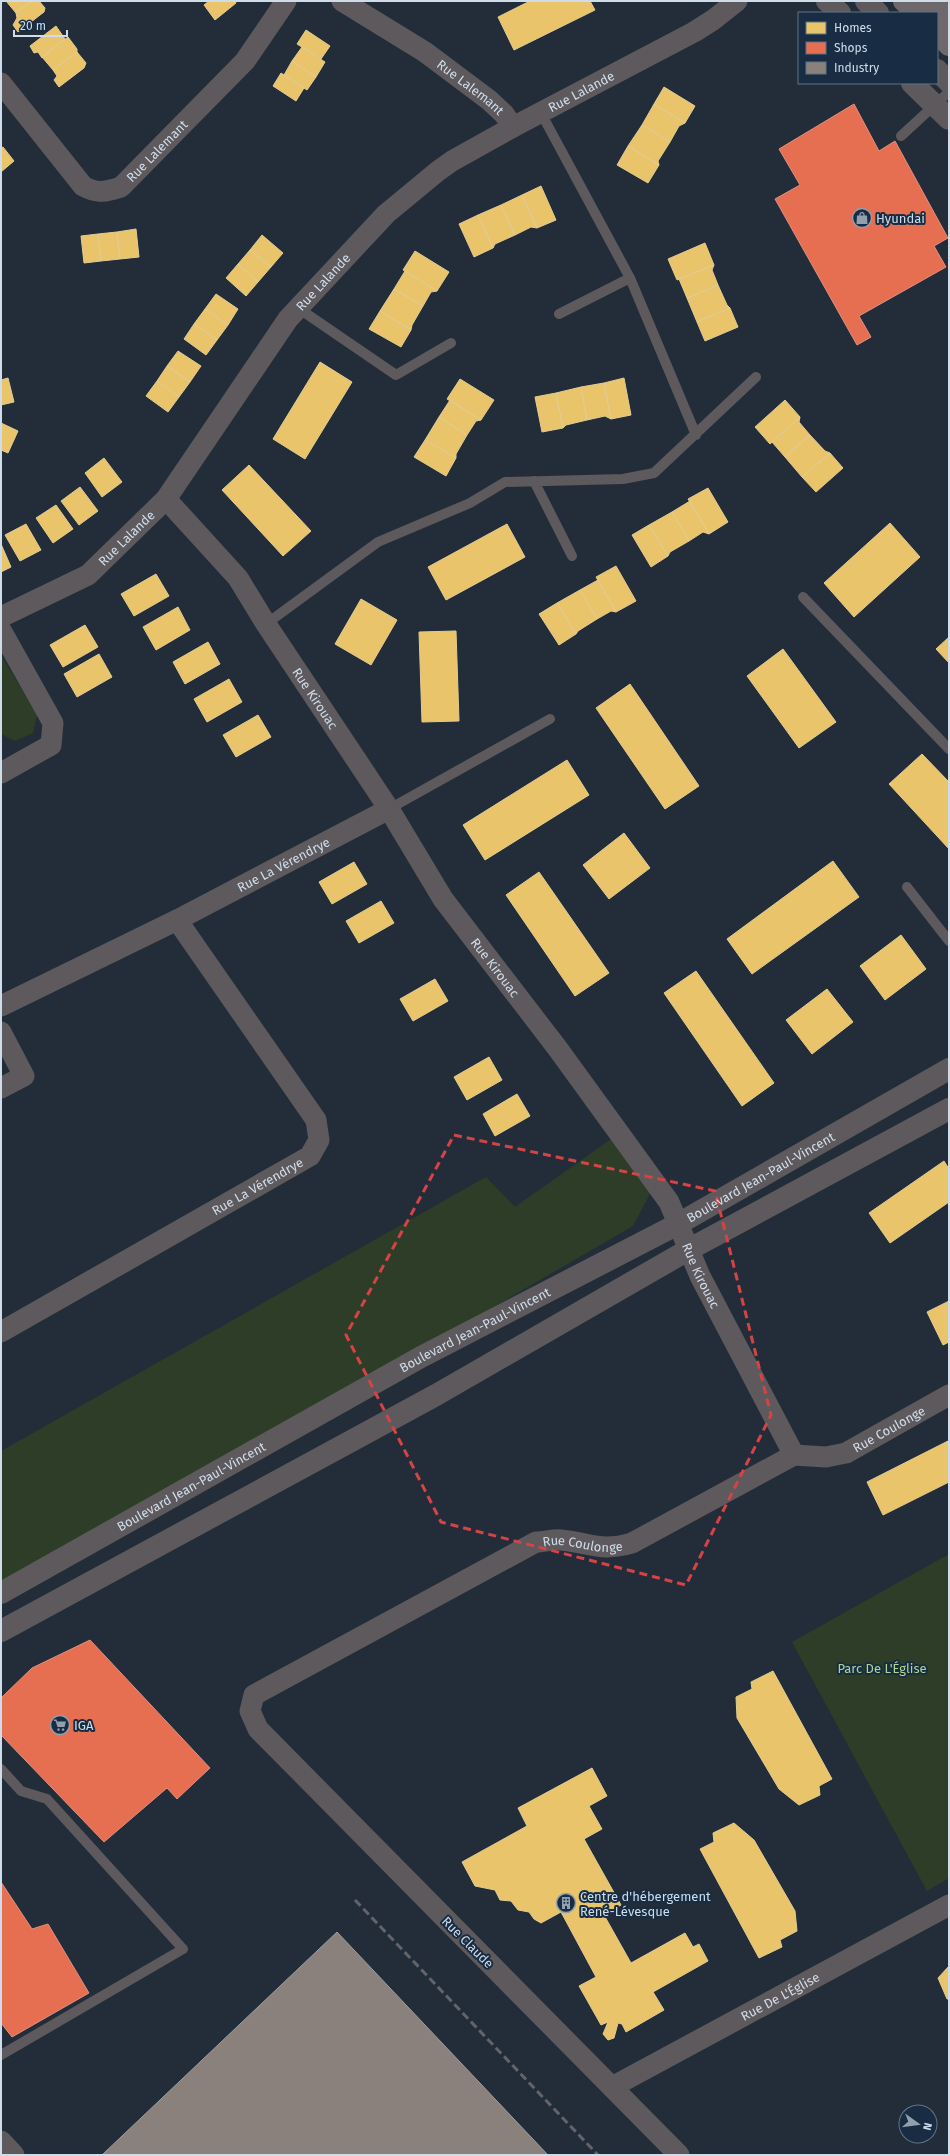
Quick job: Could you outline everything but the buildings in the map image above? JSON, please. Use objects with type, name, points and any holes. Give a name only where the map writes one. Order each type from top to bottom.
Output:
[{"type":"highway","points":[[904,1],[916,12]]},
{"type":"highway","points":[[930,1],[949,19]]},
{"type":"highway","points":[[938,34],[949,45]]},
{"type":"street","name":"Rue Lalemant","points":[[1,82],[83,186],[93,192],[106,192],[121,187],[245,61],[286,1]]},
{"type":"street","name":"Rue Lalemant","points":[[342,1],[425,52],[489,100],[513,127]]},
{"type":"street","name":"Rue Lalande","points":[[1,618],[88,575],[166,499],[288,319],[386,214],[438,171],[712,11],[737,1]]},
{"type":"street","points":[[827,1],[839,12]]},
{"type":"street","points":[[866,1],[877,12]]},
{"type":"street","points":[[938,71],[949,82]]},
{"type":"street","points":[[913,84],[944,106]]},
{"type":"street","name":"Rue Kirouac","points":[[166,499],[238,578],[266,624],[389,809],[443,899],[558,1049],[669,1202],[688,1250],[794,1455]]},
{"type":"street","points":[[1,630],[53,723],[51,745],[3,766]]},
{"type":"street","name":"Rue La Vérendrye","points":[[1,1006],[177,920],[389,809]]},
{"type":"street","name":"Rue La Vérendrye","points":[[1,1332],[310,1156],[319,1140],[316,1120],[177,920]]},
{"type":"street","points":[[1,1032],[24,1076],[1,1088]]},
{"type":"street","name":"Boulevard Jean-Paul-Vincent","points":[[1,1594],[422,1357],[678,1224],[949,1069]]},
{"type":"street","points":[[1,1631],[436,1394],[688,1250],[949,1109]]},
{"type":"street","name":"Rue Coulonge","points":[[258,1730],[250,1712],[254,1695],[536,1542],[560,1540],[598,1548],[615,1548],[632,1543],[794,1455],[826,1457],[846,1453],[949,1395]]},
{"type":"street","points":[[66,1557],[87,1583]]},
{"type":"street","name":"Rue Claude","points":[[258,1730],[678,2155]]},
{"type":"street","name":"Rue De L'Église","points":[[612,2087],[949,1905]]},
{"type":"street","points":[[1,2141],[14,2155]]},
{"type":"lane","points":[[901,136],[944,106]]},
{"type":"lane","points":[[541,112],[630,278],[696,435]]},
{"type":"lane","points":[[559,314],[630,278]]},
{"type":"lane","points":[[298,308],[396,375],[452,343]]},
{"type":"lane","points":[[266,624],[378,542],[470,503],[505,482],[623,479],[654,473],[696,435],[756,376]]},
{"type":"lane","points":[[534,481],[572,556]]},
{"type":"lane","points":[[804,597],[949,749]]},
{"type":"lane","points":[[389,809],[550,720]]},
{"type":"lane","points":[[907,887],[949,941]]},
{"type":"lane","points":[[1,1769],[21,1790],[47,1799],[183,1949],[1,2055]]},
{"type":"highlighted area","points":[[454,1135],[715,1191],[771,1415],[686,1585],[441,1522],[346,1335]]},
{"type":"green space","points":[[1,655],[37,715],[33,733],[15,741],[1,734]]},
{"type":"green space","points":[[614,1137],[652,1190],[633,1226],[1,1593],[1,1451],[486,1177],[515,1207]]},
{"type":"green space","name":"Parc De L'Église","points":[[949,1554],[949,1878],[927,1891],[792,1642]]},
{"type":"railway","points":[[355,1900],[598,2155]]},
{"type":"place","name":"Hyundai","points":[[862,218]]},
{"type":"place","name":"IGA","points":[[60,1725]]},
{"type":"place","name":"Centre d'hébergement René-Lévesque","points":[[566,1903]]}]
